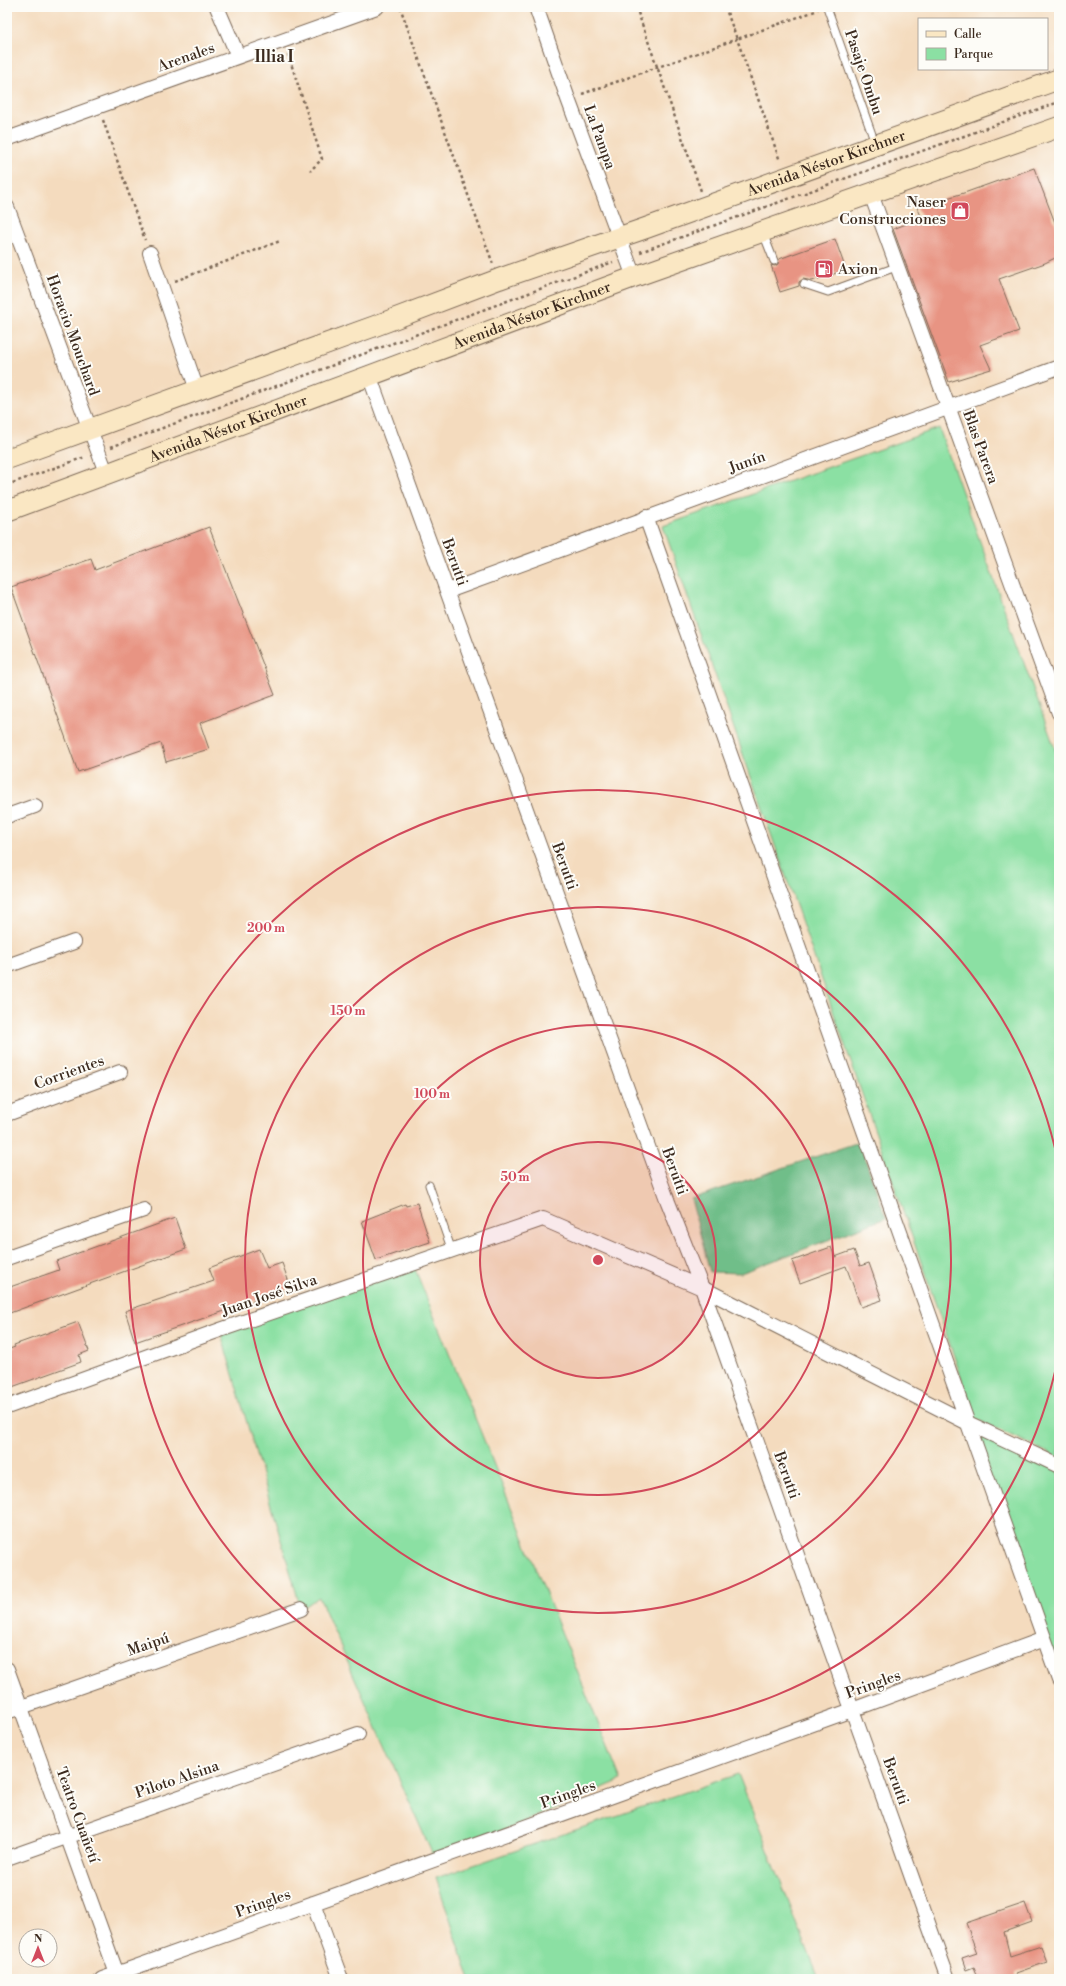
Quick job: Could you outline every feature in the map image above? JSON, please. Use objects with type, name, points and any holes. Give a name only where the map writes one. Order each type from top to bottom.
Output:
[{"type":"main road","name":"Avenida Néstor Kirchner","points":[[7,459],[375,326],[499,279],[706,207],[1059,79]]},
{"type":"main road","name":"Avenida Néstor Kirchner","points":[[7,511],[634,277],[763,233],[1059,127]]},
{"type":"street","points":[[217,7],[238,56]]},
{"type":"street","name":"Arenales","points":[[7,139],[377,7]]},
{"type":"street","name":"La Pampa","points":[[536,7],[568,99],[634,277]]},
{"type":"street","name":"Blas Parera","points":[[871,194],[1059,712]]},
{"type":"street","name":"Horacio Mouchard","points":[[7,207],[106,475]]},
{"type":"street","points":[[150,254],[197,390]]},
{"type":"street","name":"Junín","points":[[448,591],[646,517],[1059,367]]},
{"type":"street","name":"Berutti","points":[[370,375],[668,1202],[702,1288],[948,1979]]},
{"type":"street","points":[[646,517],[1059,1680]]},
{"type":"street","points":[[7,816],[35,806]]},
{"type":"street","points":[[7,966],[74,942]]},
{"type":"street","name":"Corrientes","points":[[7,1114],[120,1072]]},
{"type":"street","points":[[7,1258],[144,1210]]},
{"type":"street","name":"Juan José Silva","points":[[7,1407],[220,1330],[543,1219],[702,1288]]},
{"type":"street","points":[[702,1288],[968,1423],[1059,1466]]},
{"type":"street","name":"Maipú","points":[[7,1712],[301,1609]]},
{"type":"street","name":"Pringles","points":[[102,1979],[852,1710],[1044,1639]]},
{"type":"street","name":"Teatro Cuañetí","points":[[7,1669],[117,1974]]},
{"type":"street","name":"Piloto Alsina","points":[[7,1858],[358,1734]]},
{"type":"street","points":[[313,1903],[341,1979]]},
{"type":"lane","name":"Pasaje Ombu","points":[[827,7],[876,145]]},
{"type":"lane","points":[[763,233],[774,260]]},
{"type":"lane","points":[[804,284],[828,292],[896,266]]},
{"type":"lane","points":[[429,1185],[452,1250]]},
{"type":"path","points":[[400,7],[499,279]]},
{"type":"path","points":[[636,7],[706,207]]},
{"type":"path","points":[[725,7],[786,178]]},
{"type":"path","points":[[568,99],[827,7]]},
{"type":"path","points":[[284,40],[322,159],[310,171]]},
{"type":"path","points":[[7,485],[626,257],[1059,102]]},
{"type":"path","points":[[99,107],[150,254]]},
{"type":"path","points":[[162,286],[280,241]]},
{"type":"green space","points":[[939,428],[1059,760],[1059,1458],[976,1419],[663,526]]},
{"type":"green space","points":[[859,1142],[886,1218],[741,1273],[710,1272],[691,1199]]},
{"type":"green space","points":[[413,1264],[621,1780],[435,1860],[319,1597],[301,1609],[220,1330]]},
{"type":"green space","points":[[968,1423],[1059,1466],[1059,1676]]},
{"type":"green space","points":[[738,1774],[819,1979],[470,1979],[436,1878]]},
{"type":"building","points":[[1034,168],[1059,233],[1059,256],[1045,263],[999,279],[1019,331],[980,345],[991,369],[949,382],[893,229],[922,218],[917,207],[967,192]]},
{"type":"building","points":[[835,239],[846,270],[812,281],[803,279],[799,282],[799,286],[780,292],[771,265],[775,266],[778,264],[779,259]]},
{"type":"building","points":[[209,527],[275,695],[200,723],[209,749],[166,762],[161,743],[78,772],[11,587],[91,559],[95,570]]},
{"type":"building","points":[[417,1203],[430,1242],[376,1260],[362,1221],[405,1204],[406,1206]]},
{"type":"building","points":[[175,1218],[186,1249],[7,1314],[7,1288],[59,1270],[56,1261]]},
{"type":"building","points":[[831,1247],[835,1257],[854,1250],[860,1266],[869,1263],[882,1300],[861,1307],[846,1266],[800,1283],[792,1261]]},
{"type":"building","points":[[259,1249],[267,1268],[282,1263],[291,1288],[135,1342],[125,1311],[214,1281],[209,1268]]},
{"type":"building","points":[[78,1322],[89,1351],[79,1355],[81,1362],[12,1387],[7,1375],[7,1350],[15,1347],[14,1345]]},
{"type":"building","points":[[1025,1903],[1032,1922],[1004,1932],[1010,1956],[1041,1946],[1047,1962],[1016,1973],[1016,1979],[979,1979],[974,1967],[966,1970],[962,1958],[977,1953],[966,1923]]},
{"type":"place","name":"Naser Construcciones","points":[[960,211]]},
{"type":"place","name":"Axion","points":[[824,269]]},
{"type":"district","name":"Illia I","points":[[274,56]]}]
